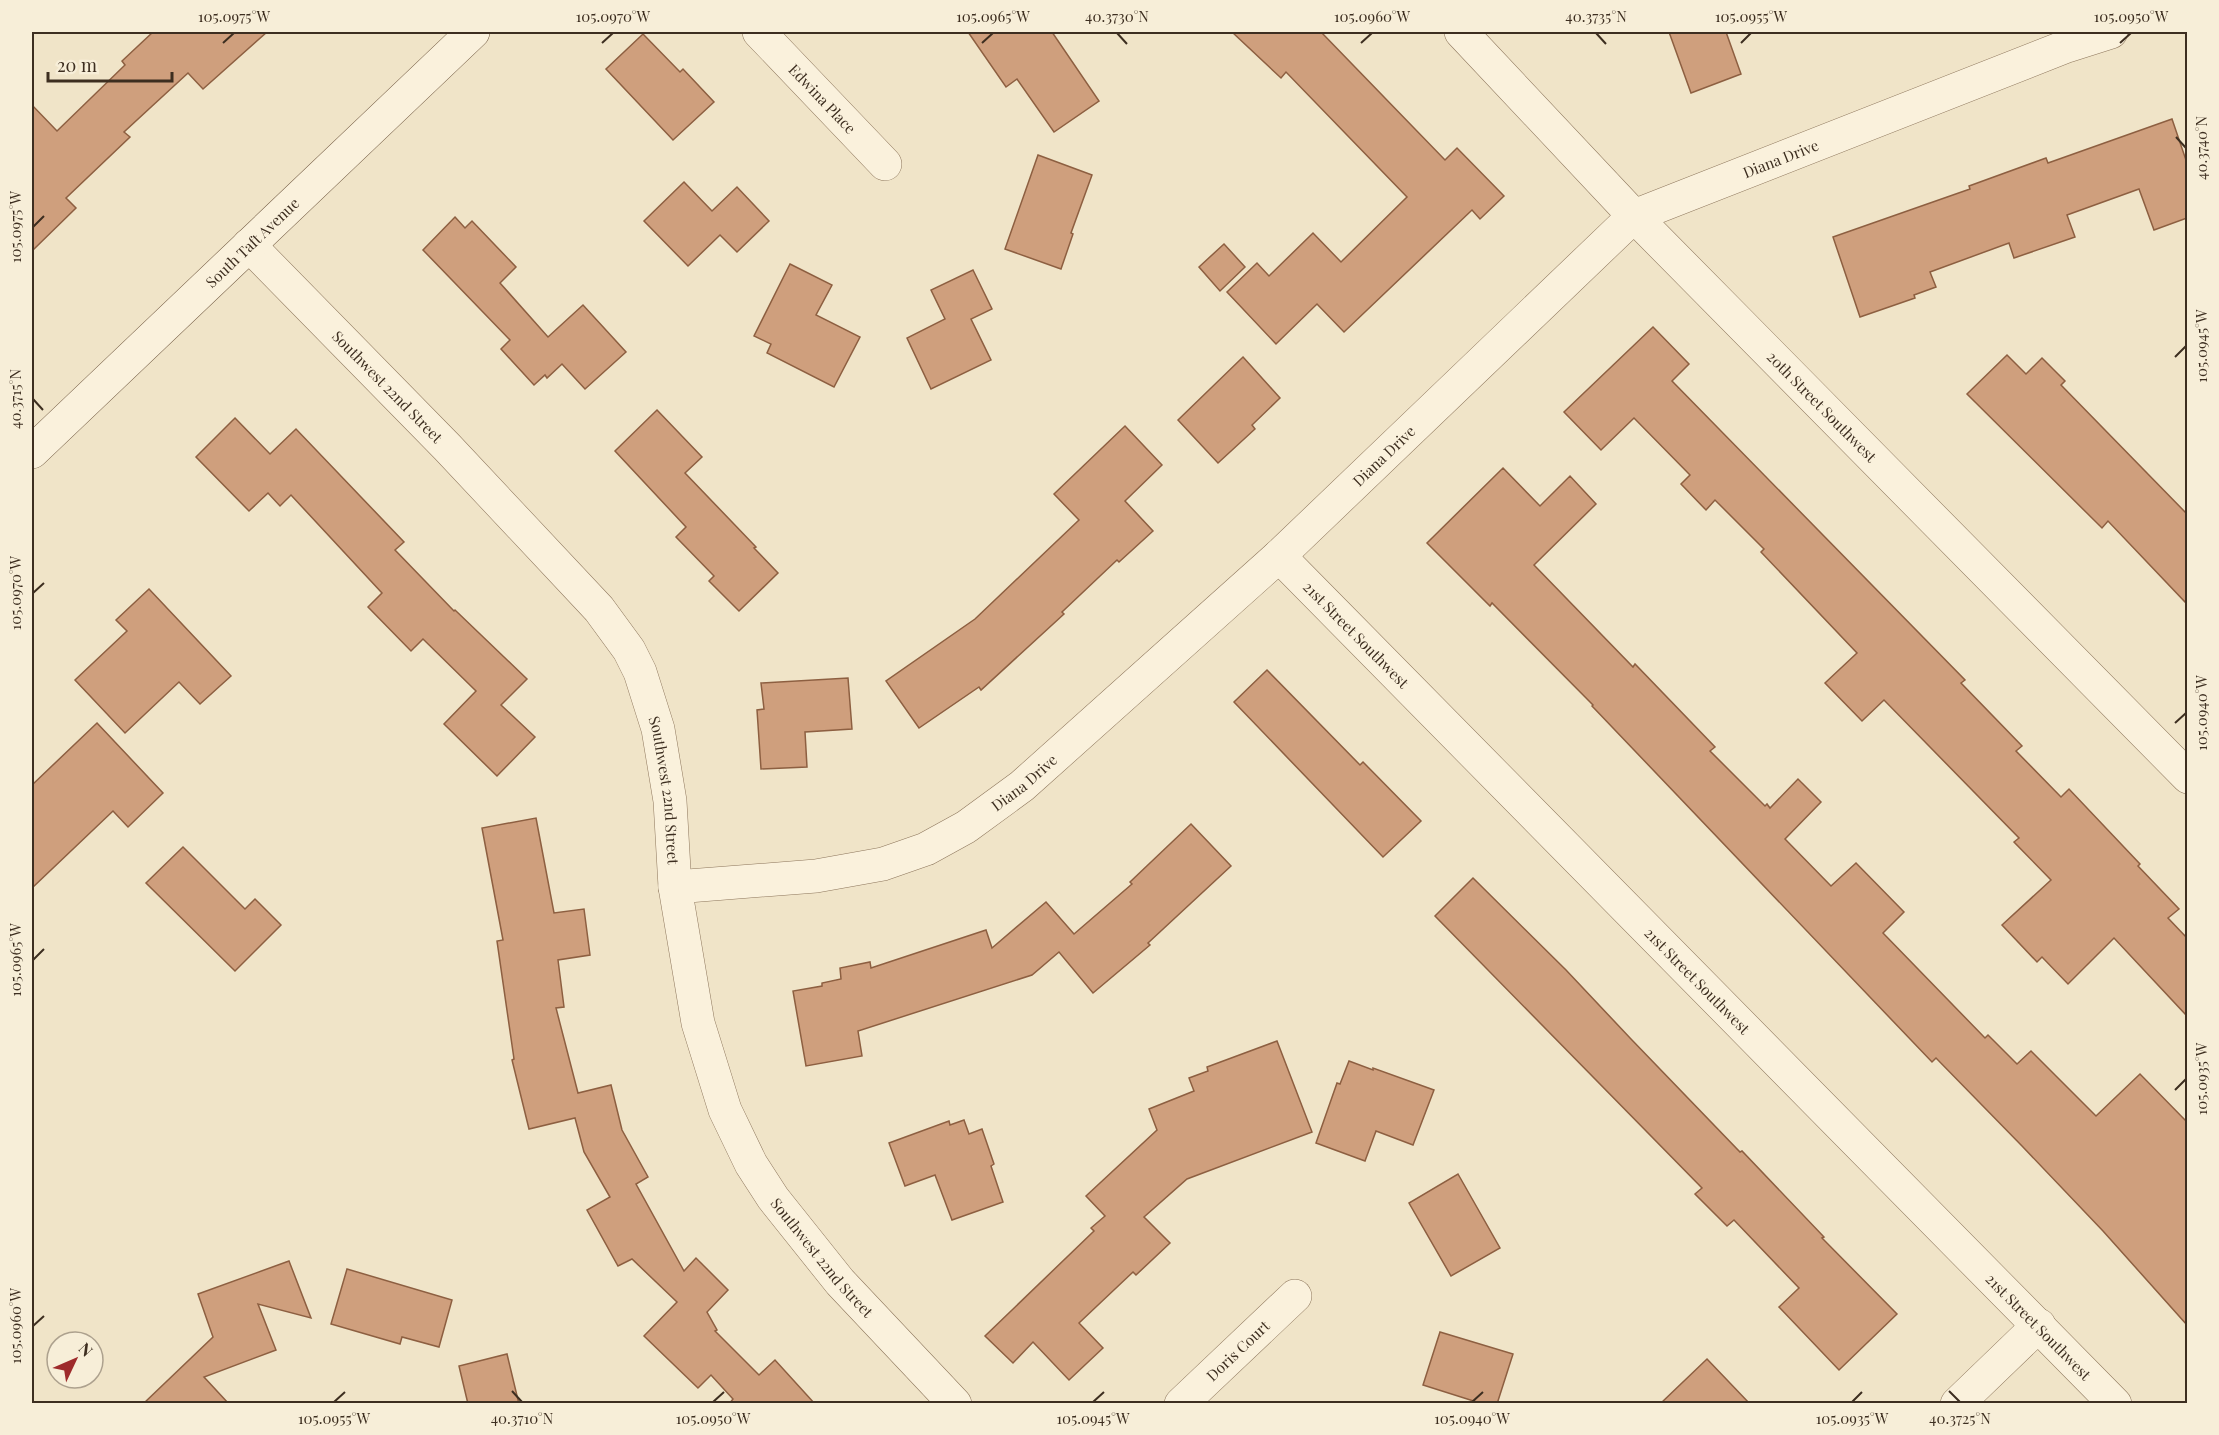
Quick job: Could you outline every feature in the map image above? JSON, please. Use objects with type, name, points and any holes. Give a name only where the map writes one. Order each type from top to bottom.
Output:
[{"type":"street","name":"South Taft Avenue","points":[[32,452],[473,32]]},
{"type":"street","name":"Edwina Place","points":[[759,32],[885,164]]},
{"type":"street","name":"20th Street Southwest","points":[[1461,32],[1634,216],[2187,777]]},
{"type":"street","name":"Diana Drive","points":[[675,887],[816,876],[883,864],[926,849],[966,827],[1022,786],[1279,556],[1634,216],[2063,39],[2110,32]]},
{"type":"street","name":"Southwest 22nd Street","points":[[249,245],[455,455],[599,609],[629,650],[640,672],[658,729],[670,801],[675,887],[698,1023],[725,1110],[751,1164],[773,1198],[840,1282],[955,1404]]},
{"type":"street","name":"21st Street Southwest","points":[[1279,556],[2115,1404]]},
{"type":"street","name":"Doris Court","points":[[1181,1404],[1295,1296]]},
{"type":"street","points":[[1957,1404],[2038,1325]]},
{"type":"building","points":[[153,32],[267,32],[203,89],[188,73],[124,132],[130,137],[66,198],[76,208],[32,251],[32,105],[57,131],[125,65],[122,61]]},
{"type":"building","points":[[968,32],[1052,32],[1099,101],[1054,132],[1017,79],[1006,87]]},
{"type":"building","points":[[1232,32],[1321,32],[1445,160],[1457,148],[1504,196],[1480,219],[1472,210],[1344,332],[1317,304],[1276,344],[1227,292],[1257,263],[1269,276],[1313,233],[1341,262],[1407,197],[1286,72],[1281,78]]},
{"type":"building","points":[[1669,32],[1726,32],[1741,74],[1691,93]]},
{"type":"building","points":[[643,34],[680,72],[683,69],[714,102],[673,140],[606,69]]},
{"type":"building","points":[[2172,119],[2187,163],[2187,218],[2154,230],[2139,189],[2067,215],[2075,237],[2014,258],[2009,243],[1930,272],[1936,287],[1914,295],[1915,298],[1860,317],[1833,237],[1970,189],[1969,186],[2046,158],[2048,163]]},
{"type":"building","points":[[1038,155],[1092,175],[1061,269],[1005,249]]},
{"type":"building","points":[[684,182],[712,211],[737,187],[769,221],[737,252],[720,235],[688,266],[644,221]]},
{"type":"building","points":[[455,217],[465,228],[472,221],[516,267],[500,283],[548,337],[583,305],[626,352],[585,389],[562,364],[547,378],[545,375],[534,385],[501,349],[510,340],[423,250]]},
{"type":"building","points":[[1224,244],[1245,267],[1220,291],[1199,267]]},
{"type":"building","points":[[790,264],[832,285],[816,315],[860,337],[834,387],[767,353],[771,344],[754,336]]},
{"type":"building","points":[[973,270],[992,309],[971,319],[991,360],[931,389],[907,338],[945,319],[931,290]]},
{"type":"building","points":[[1653,327],[1689,364],[1672,381],[1965,680],[1961,683],[2022,746],[2016,751],[2061,797],[2069,789],[2179,909],[2168,918],[2187,938],[2187,1016],[2114,938],[2068,984],[2042,957],[2037,962],[2002,925],[2051,880],[2014,842],[2019,838],[1884,700],[1862,721],[1825,683],[1857,653],[1761,552],[1764,549],[1715,500],[1706,510],[1681,484],[1690,475],[1634,418],[1601,450],[1564,412]]},
{"type":"building","points":[[2007,355],[2026,374],[2042,358],[2065,381],[2061,385],[2187,514],[2187,604],[2108,521],[2102,528],[1967,394]]},
{"type":"building","points":[[1243,357],[1280,398],[1252,425],[1255,429],[1218,463],[1178,420]]},
{"type":"building","points":[[657,410],[702,457],[685,473],[778,573],[739,611],[709,581],[714,576],[676,537],[686,527],[615,451]]},
{"type":"building","points":[[235,418],[270,454],[296,429],[404,542],[395,550],[454,611],[527,679],[501,705],[535,737],[497,776],[444,724],[476,691],[423,639],[411,651],[368,607],[382,593],[291,495],[280,506],[268,493],[249,511],[196,457]]},
{"type":"building","points":[[1125,426],[1162,465],[1125,501],[1153,531],[1119,562],[1117,560],[1062,612],[1064,614],[981,690],[979,687],[919,728],[886,681],[975,619],[1079,520],[1054,494]]},
{"type":"building","points":[[1503,468],[1540,506],[1570,476],[1596,504],[1534,565],[1633,667],[1635,664],[1715,747],[1710,751],[1765,806],[1767,804],[1770,808],[1798,779],[1821,802],[1785,839],[1831,886],[1856,863],[1904,912],[1883,933],[1985,1038],[1988,1035],[2017,1064],[2031,1051],[2096,1116],[2140,1074],[2187,1122],[2187,1325],[2103,1231],[2022,1146],[1936,1058],[1932,1062],[1593,705],[1492,603],[1490,606],[1427,543]]},
{"type":"building","points":[[149,589],[231,676],[200,704],[179,682],[125,733],[75,680],[127,631],[116,620]]},
{"type":"building","points":[[1267,670],[1360,765],[1363,762],[1421,821],[1383,857],[1234,702]]},
{"type":"building","points":[[848,678],[852,729],[805,732],[807,767],[761,769],[757,710],[764,709],[761,683]]},
{"type":"building","points":[[97,723],[163,793],[128,827],[113,811],[32,888],[32,785]]},
{"type":"building","points":[[536,818],[554,913],[584,909],[590,955],[558,960],[564,1007],[556,1008],[578,1093],[611,1085],[622,1130],[648,1177],[636,1184],[684,1271],[696,1258],[728,1290],[707,1312],[717,1330],[715,1331],[759,1375],[775,1360],[815,1404],[729,1404],[733,1399],[711,1375],[698,1388],[644,1336],[677,1302],[632,1259],[618,1266],[587,1210],[610,1197],[584,1152],[575,1118],[529,1129],[512,1060],[514,1059],[497,941],[503,940],[482,828]]},
{"type":"building","points":[[1191,824],[1231,866],[1148,943],[1150,945],[1093,993],[1059,952],[1032,975],[858,1031],[862,1056],[806,1066],[793,991],[822,986],[822,983],[841,979],[840,968],[870,962],[871,968],[986,930],[992,948],[1046,902],[1074,934],[1132,884],[1130,882]]},
{"type":"building","points":[[183,847],[245,909],[255,899],[281,925],[235,971],[146,883]]},
{"type":"building","points":[[1473,878],[1566,970],[1897,1314],[1839,1370],[1779,1307],[1799,1288],[1734,1220],[1727,1226],[1695,1194],[1702,1188],[1435,916]]},
{"type":"building","points":[[1277,1041],[1312,1132],[1187,1179],[1144,1217],[1170,1243],[1136,1275],[1133,1272],[1079,1323],[1103,1348],[1069,1380],[1033,1342],[1013,1363],[985,1336],[1094,1231],[1091,1228],[1105,1216],[1086,1196],[1157,1130],[1149,1109],[1194,1091],[1189,1078],[1208,1071],[1207,1067]]},
{"type":"building","points":[[1349,1061],[1434,1090],[1413,1145],[1376,1131],[1365,1161],[1316,1143],[1337,1083],[1340,1084]]},
{"type":"building","points":[[964,1120],[969,1134],[982,1129],[994,1164],[991,1166],[1003,1202],[952,1220],[935,1175],[905,1186],[889,1143],[949,1121],[950,1125]]},
{"type":"building","points":[[1458,1174],[1500,1248],[1451,1276],[1409,1203]]},
{"type":"building","points":[[289,1261],[311,1318],[258,1304],[276,1350],[204,1377],[229,1404],[143,1404],[213,1337],[198,1294]]},
{"type":"building","points":[[347,1269],[452,1300],[439,1347],[402,1337],[400,1344],[331,1324]]},
{"type":"building","points":[[1440,1332],[1513,1354],[1497,1404],[1483,1404],[1423,1385]]},
{"type":"building","points":[[507,1354],[519,1404],[468,1404],[459,1366]]},
{"type":"building","points":[[1707,1359],[1750,1404],[1660,1404]]}]
